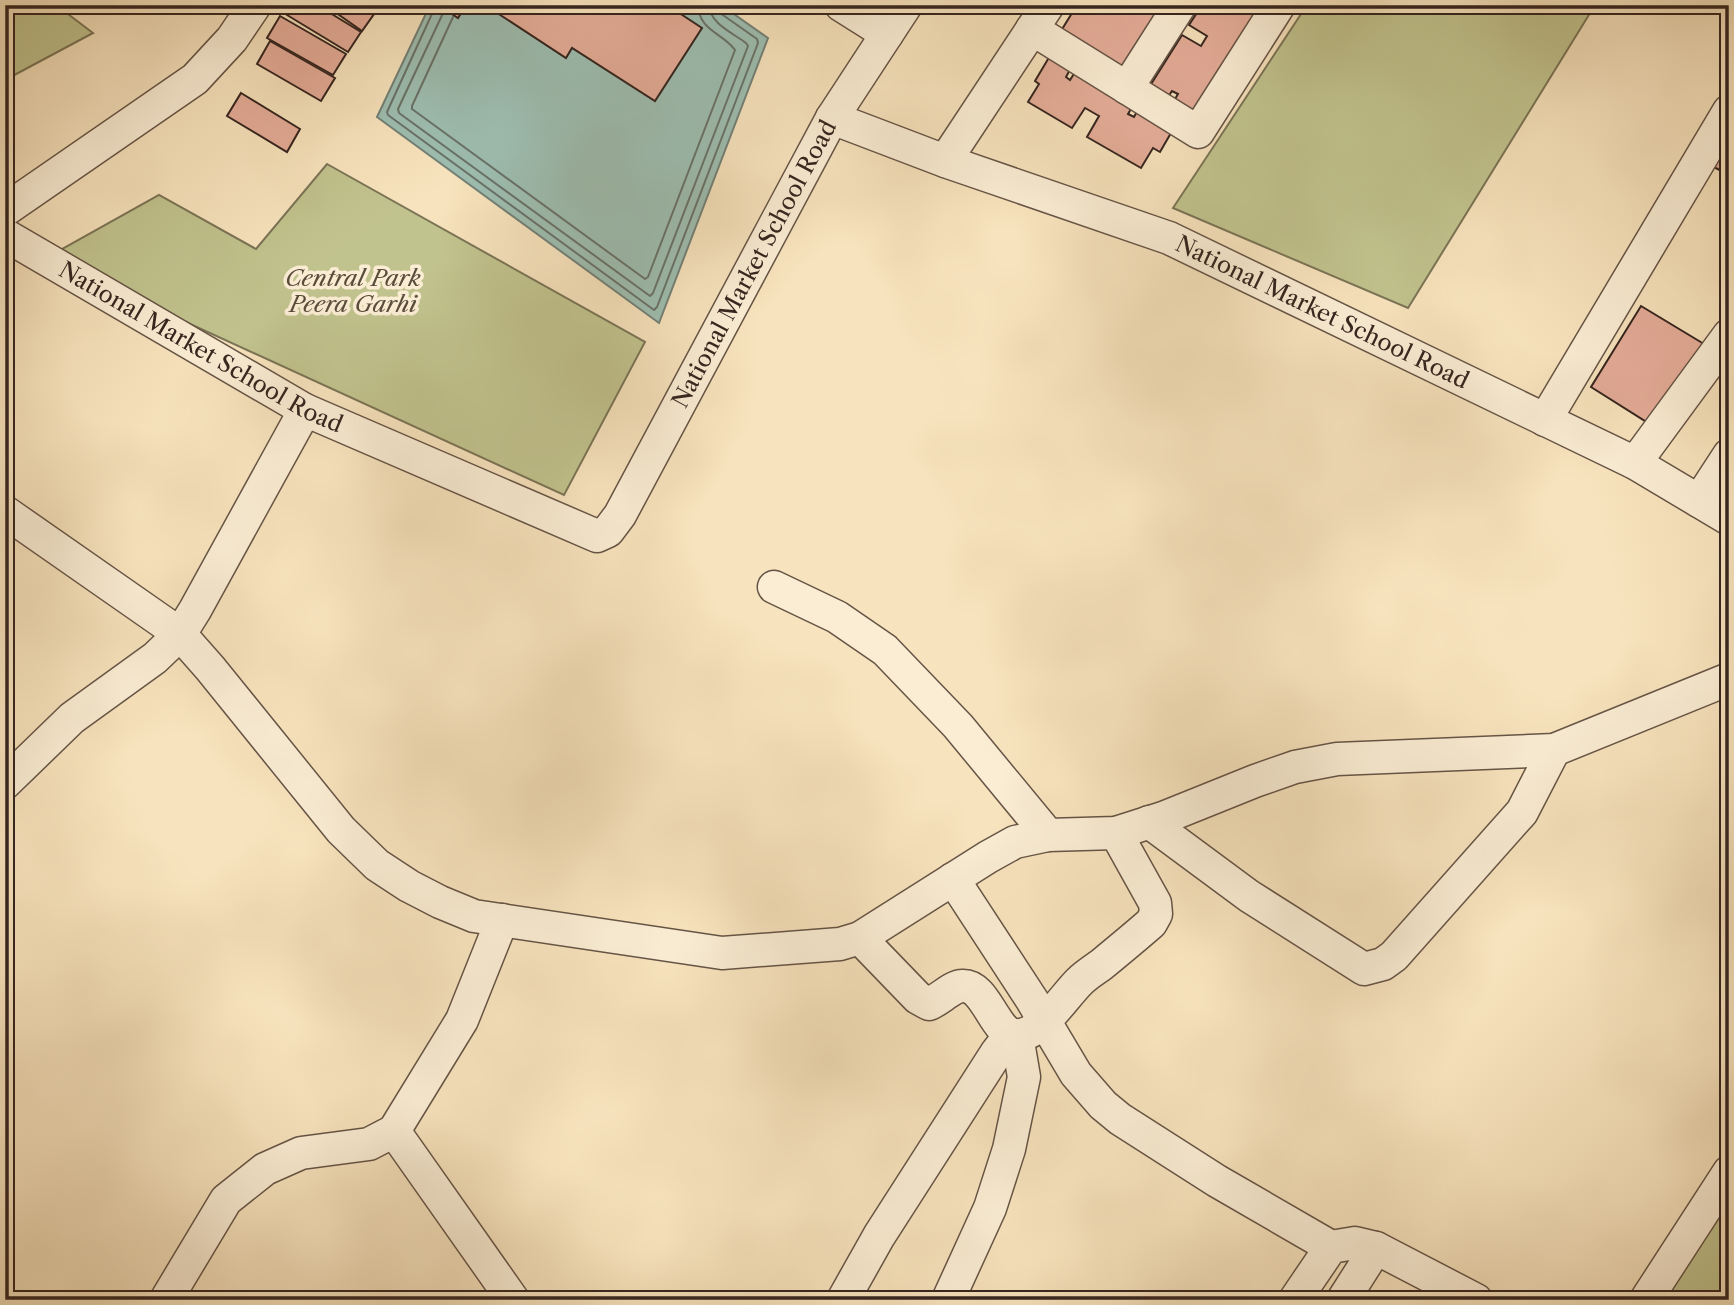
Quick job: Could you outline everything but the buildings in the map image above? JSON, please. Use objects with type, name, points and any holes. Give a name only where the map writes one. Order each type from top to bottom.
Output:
[{"type":"street","points":[[5,210],[195,79],[232,38],[255,5]]},
{"type":"street","points":[[841,5],[887,34]]},
{"type":"street","points":[[832,118],[906,5]]},
{"type":"street","points":[[1127,88],[1180,5]]},
{"type":"street","points":[[945,161],[1040,17],[1127,88],[1198,132],[1279,5]]},
{"type":"street","points":[[1545,419],[1729,111]]},
{"type":"street","name":"National Market School Road","points":[[5,234],[305,410],[597,536],[608,531],[620,515],[832,118],[945,161],[1169,238],[1635,463],[1729,519]]},
{"type":"street","points":[[1635,463],[1729,335]]},
{"type":"street","points":[[12,765],[155,658],[180,634],[305,410]]},
{"type":"street","points":[[1699,501],[1729,455]]},
{"type":"street","points":[[5,512],[180,634],[210,667],[341,830],[377,865],[409,886],[474,916],[722,953],[840,944],[860,938],[1015,842],[1048,835],[1115,833],[1295,767],[1337,759],[1554,750],[1729,678]]},
{"type":"street","points":[[774,587],[837,617],[886,650],[958,726],[1048,835]]},
{"type":"street","points":[[1149,822],[1249,896],[1364,969],[1383,964],[1394,956],[1522,812],[1554,750]]},
{"type":"street","points":[[843,1300],[879,1236],[997,1052],[1151,923],[1156,914],[1156,903],[1115,833]]},
{"type":"street","points":[[953,879],[1024,1030],[1076,1074],[1103,1105],[1120,1119],[1217,1181],[1331,1247],[1355,1244],[1376,1248],[1476,1300]]},
{"type":"street","points":[[166,1300],[200,1239],[226,1200],[265,1169],[301,1153],[369,1144],[394,1131],[462,1020],[502,920]]},
{"type":"street","points":[[860,938],[918,998],[929,1004],[939,1001],[962,985],[972,988],[1003,1028],[1024,1030]]},
{"type":"street","points":[[948,1300],[990,1208],[1009,1149],[1024,1077],[1024,1030]]},
{"type":"street","points":[[394,1131],[513,1300]]},
{"type":"street","points":[[1646,1300],[1729,1172]]},
{"type":"street","points":[[1295,1300],[1331,1247]]},
{"type":"street","points":[[1343,1300],[1376,1248]]},
{"type":"green space","points":[[5,5],[56,5],[93,33],[5,80]]},
{"type":"green space","points":[[1307,5],[1595,5],[1408,308],[1173,208]]},
{"type":"green space","name":"Central Park Peera Garhi","points":[[327,164],[645,342],[564,495],[46,258],[159,195],[256,249]]},
{"type":"green space","points":[[1729,1179],[1729,1300],[1646,1300]]},
{"type":"water","points":[[430,5],[721,5],[768,38],[659,323],[377,117]]}]
